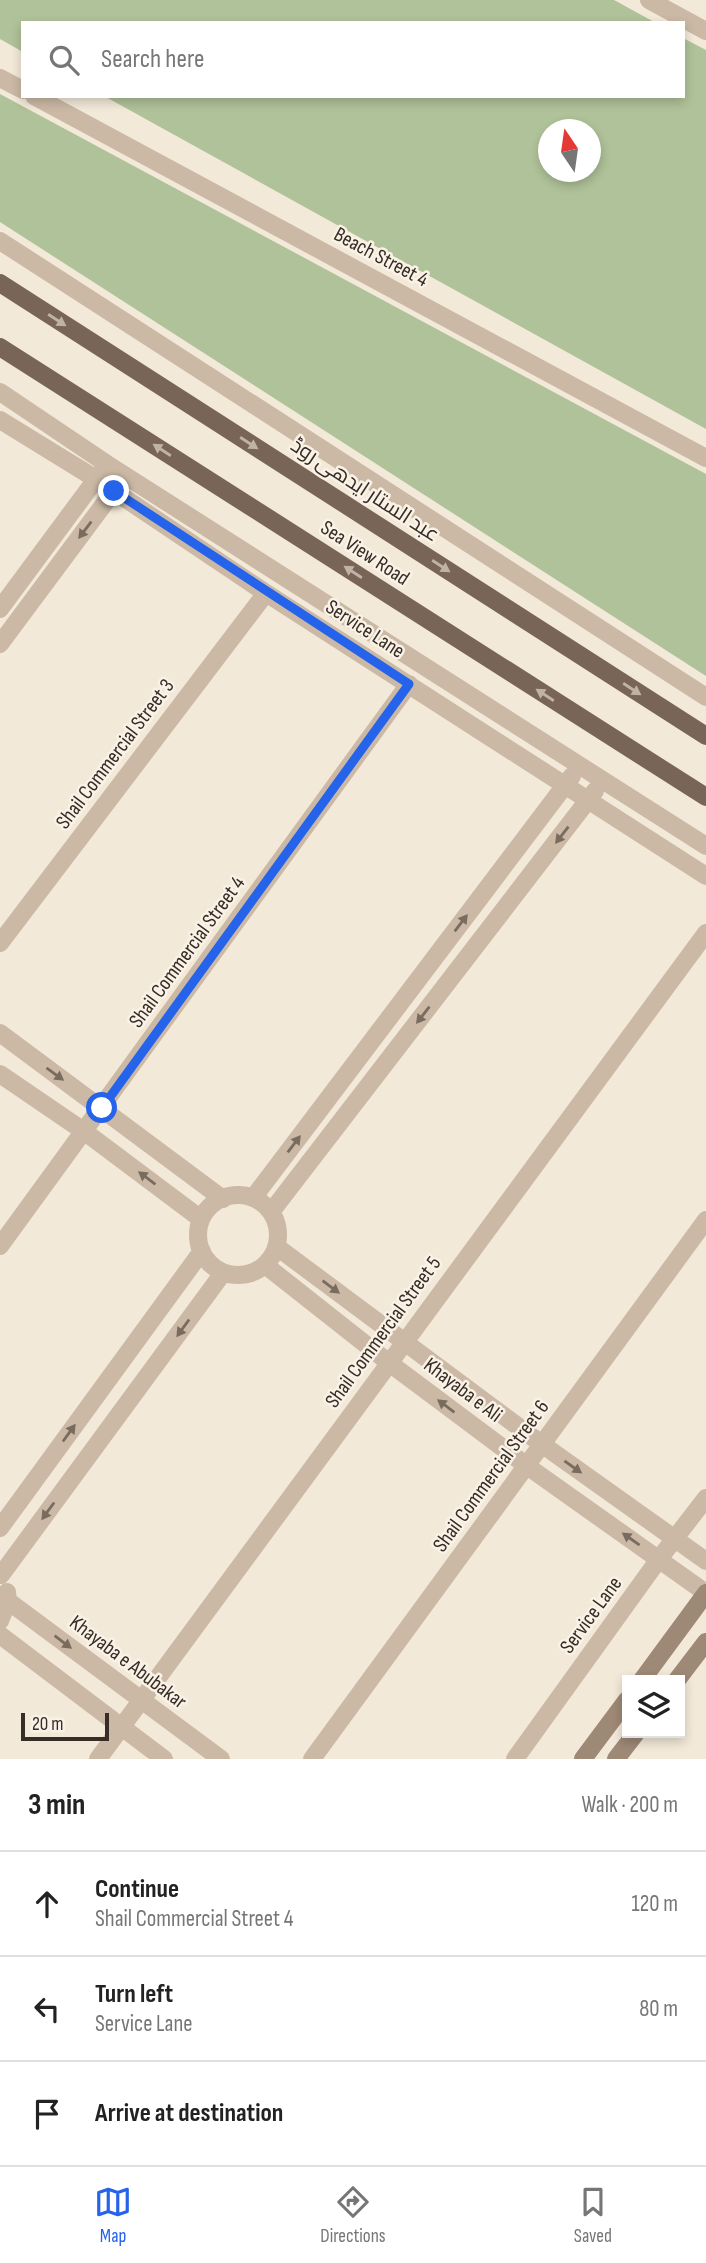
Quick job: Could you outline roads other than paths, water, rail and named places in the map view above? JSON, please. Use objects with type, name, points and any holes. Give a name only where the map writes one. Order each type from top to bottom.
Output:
[{"type":"main road","name":"عبد الستار ایدھی روڈ","points":[[0,283],[706,736]]},
{"type":"main road","name":"Sea View Road","points":[[0,347],[706,797]]},
{"type":"main road","points":[[646,1675],[706,1593]]},
{"type":"main road","points":[[681,1675],[706,1642]]},
{"type":"main road","points":[[583,1759],[622,1707]]},
{"type":"main road","points":[[616,1759],[632,1738]]},
{"type":"street","points":[[649,0],[706,30]]},
{"type":"street","points":[[0,78],[21,89]]},
{"type":"street","name":"Beach Street 4","points":[[38,98],[706,458]]},
{"type":"street","points":[[0,241],[706,697]]},
{"type":"street","points":[[0,392],[124,475],[706,846]]},
{"type":"street","name":"Service Lane","points":[[0,420],[96,479],[266,593],[706,876]]},
{"type":"street","points":[[0,609],[107,464]]},
{"type":"street","points":[[0,644],[124,475]]},
{"type":"street","name":"Shail Commercial Street 3","points":[[0,943],[266,593]]},
{"type":"street","name":"Shail Commercial Street 4","points":[[0,1246],[409,684]]},
{"type":"street","points":[[253,1198],[580,766]]},
{"type":"street","points":[[271,1212],[603,780]]},
{"type":"street","name":"Shail Commercial Street 5","points":[[98,1759],[706,933]]},
{"type":"street","points":[[0,1033],[223,1199]]},
{"type":"street","points":[[0,1074],[85,1132],[201,1219]]},
{"type":"street","points":[[238,1196],[253,1198],[271,1212],[277,1223],[277,1247],[265,1265],[253,1273],[238,1276],[223,1273],[211,1264],[202,1251],[198,1236],[201,1219],[210,1207],[223,1199],[238,1196]]},
{"type":"street","name":"Shail Commercial Street 6","points":[[312,1759],[706,1220]]},
{"type":"street","name":"Khayaba e Ali","points":[[277,1247],[542,1445],[706,1561]]},
{"type":"street","points":[[0,1528],[202,1251]]},
{"type":"street","name":"Khayaba e Ali","points":[[265,1265],[527,1466],[706,1593]]},
{"type":"street","points":[[0,1621],[8,1601],[7,1587],[1,1574],[223,1273]]},
{"type":"street","name":"Service Lane","points":[[515,1759],[706,1498]]},
{"type":"street","name":"Khayaba e Abubakar","points":[[8,1601],[221,1759]]},
{"type":"street","points":[[0,1635],[164,1759]]}]
